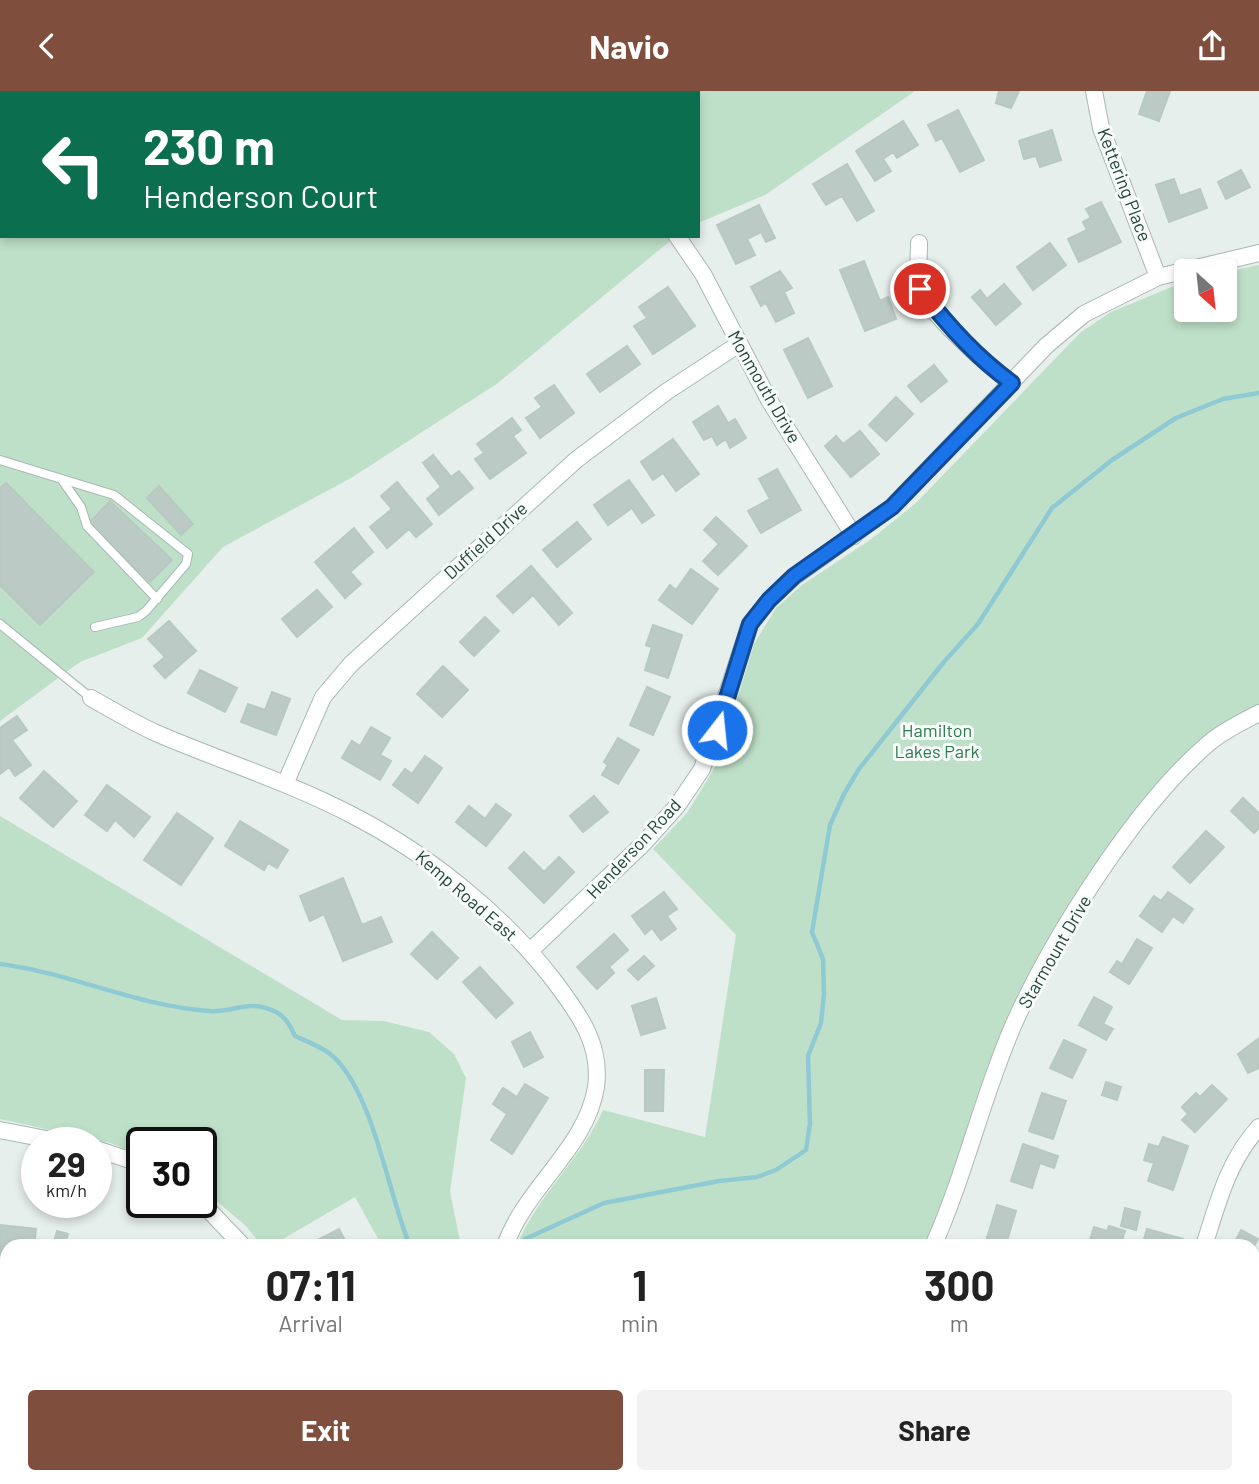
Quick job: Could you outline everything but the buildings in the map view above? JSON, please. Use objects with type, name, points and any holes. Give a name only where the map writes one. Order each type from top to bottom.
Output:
[{"type":"street","name":"Kettering Place","points":[[1094,91],[1101,128],[1158,277]]},
{"type":"street","name":"Monmouth Drive","points":[[678,238],[703,274],[769,401],[854,536]]},
{"type":"street","points":[[919,243],[920,289],[943,319],[977,355],[1012,383]]},
{"type":"street","name":"Henderson Road","points":[[530,951],[643,844],[677,806],[702,768],[717,730],[737,660],[757,616],[794,576],[892,507],[1046,347],[1084,314],[1158,277],[1259,253]]},
{"type":"street","name":"Duffield Drive","points":[[285,784],[323,697],[351,664],[576,460],[666,392],[739,344]]},
{"type":"street","name":"Kemp Road East","points":[[91,698],[155,732],[285,784],[351,814],[406,846],[471,897],[530,951],[580,1015],[590,1034],[597,1070],[591,1112],[580,1134],[534,1189],[507,1239]]},
{"type":"street","name":"Starmount Drive","points":[[936,1239],[1013,1026],[1056,946],[1120,846],[1164,789],[1209,743],[1259,713]]},
{"type":"street","points":[[1206,1239],[1224,1182],[1240,1149],[1259,1127]]},
{"type":"street","points":[[0,1130],[21,1134]]},
{"type":"street","points":[[216,1218],[236,1239]]},
{"type":"lane","points":[[0,460],[114,495],[188,554],[186,564],[158,599],[138,617],[95,627]]},
{"type":"lane","points":[[60,478],[81,507],[87,526],[158,599]]},
{"type":"lane","points":[[0,624],[91,698]]},
{"type":"green space","points":[[700,91],[915,91],[765,195],[700,222]]},
{"type":"green space","points":[[0,238],[674,238],[498,383],[351,478],[223,547],[142,638],[80,662],[0,721]]},
{"type":"green space","name":"Hamilton Lakes Park","points":[[1259,265],[1259,704],[1192,752],[1163,780],[1112,843],[1090,877],[1008,1017],[927,1239],[520,1239],[536,1210],[583,1145],[603,1110],[705,1137],[736,935],[653,849],[687,813],[717,764],[754,644],[776,608],[802,585],[870,540],[916,503],[1081,332],[1111,312],[1174,286],[1174,322],[1237,322],[1237,270]]},
{"type":"green space","points":[[0,816],[342,1020],[384,1021],[429,1032],[454,1054],[466,1078],[450,1192],[460,1239],[378,1239],[355,1197],[283,1239],[256,1239],[246,1226],[217,1202],[217,1127],[126,1127],[126,1149],[112,1144],[112,1127],[37,1127],[0,1119]]},
{"type":"waterway","points":[[525,1239],[604,1203],[719,1181],[757,1177],[776,1170],[806,1150],[810,1124],[808,1056],[821,1023],[824,994],[823,959],[812,932],[830,825],[844,794],[859,769],[943,663],[978,624],[1052,508],[1112,460],[1176,418],[1223,399],[1259,393]]},
{"type":"waterway","points":[[0,964],[52,974],[182,1008],[218,1011],[257,1006],[279,1014],[295,1036],[329,1053],[344,1069],[357,1090],[378,1143],[407,1239]]},
{"type":"route","points":[[717,730],[750,624],[769,600],[794,576],[892,507],[1012,383],[986,364],[943,319],[920,289]]}]
